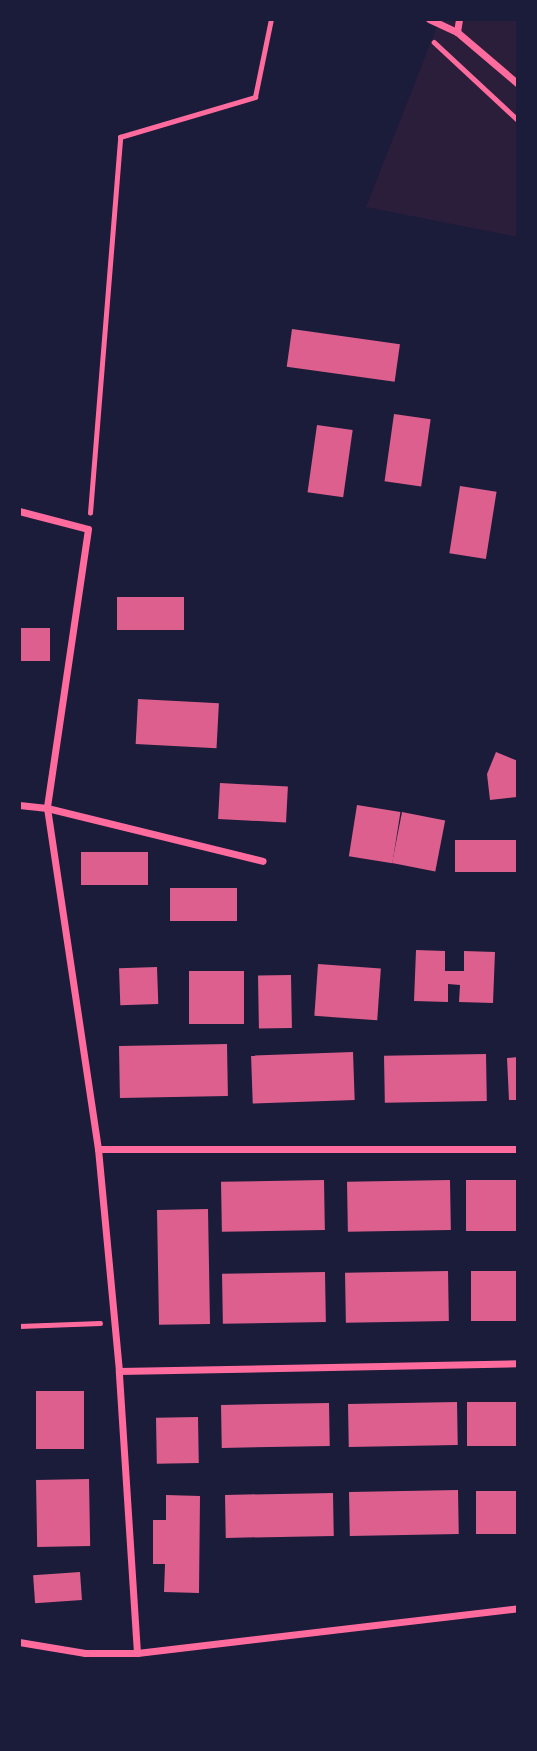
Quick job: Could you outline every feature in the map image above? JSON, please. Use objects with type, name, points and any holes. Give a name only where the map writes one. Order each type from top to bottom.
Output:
[{"type":"street","points":[[429,19],[457,32],[518,84]]},
{"type":"street","points":[[457,32],[459,19]]},
{"type":"street","points":[[19,510],[88,529],[47,808],[98,1149],[119,1371],[137,1653]]},
{"type":"street","points":[[19,805],[47,808],[263,861]]},
{"type":"street","points":[[98,1149],[518,1149]]},
{"type":"street","points":[[119,1371],[518,1363]]},
{"type":"street","points":[[19,1642],[85,1653],[137,1653],[518,1608]]},
{"type":"path","points":[[88,529],[120,137],[255,97],[271,19]]},
{"type":"path","points":[[430,38],[518,120]]},
{"type":"path","points":[[19,1326],[114,1322]]},
{"type":"shaded area","points":[[440,19],[518,19],[518,237],[366,207]]},
{"type":"building","points":[[292,329],[400,344],[395,382],[287,367]]},
{"type":"building","points":[[394,414],[431,419],[421,486],[385,481]]},
{"type":"building","points":[[317,425],[353,430],[343,497],[308,492]]},
{"type":"building","points":[[460,486],[497,492],[486,559],[449,553]]},
{"type":"building","points":[[117,597],[184,597],[184,630],[117,630]]},
{"type":"building","points":[[19,628],[50,628],[50,661],[19,661]]},
{"type":"building","points":[[138,699],[219,703],[217,748],[136,744]]},
{"type":"building","points":[[496,752],[518,761],[517,797],[490,800],[487,774]]},
{"type":"building","points":[[220,783],[288,787],[286,823],[218,819]]},
{"type":"building","points":[[357,805],[400,812],[392,863],[349,856]]},
{"type":"building","points":[[402,812],[445,820],[435,871],[392,863]]},
{"type":"building","points":[[455,840],[518,840],[518,872],[455,872]]},
{"type":"building","points":[[81,852],[148,852],[148,885],[81,885]]},
{"type":"building","points":[[170,888],[237,888],[237,921],[170,921]]},
{"type":"building","points":[[416,950],[445,951],[445,971],[464,971],[464,951],[495,952],[493,1003],[459,1002],[460,985],[448,984],[448,1002],[414,1001]]},
{"type":"building","points":[[318,964],[381,968],[377,1020],[314,1016]]},
{"type":"building","points":[[157,967],[158,1004],[120,1005],[119,968]]},
{"type":"building","points":[[189,971],[244,971],[244,1024],[189,1024]]},
{"type":"building","points":[[291,975],[292,1028],[259,1029],[258,976]]},
{"type":"building","points":[[227,1044],[228,1096],[120,1098],[119,1046]]},
{"type":"building","points":[[353,1052],[355,1100],[253,1104],[251,1056]]},
{"type":"building","points":[[486,1054],[487,1101],[385,1103],[384,1056]]},
{"type":"building","points":[[518,1057],[518,1100],[509,1100],[507,1058]]},
{"type":"building","points":[[324,1180],[325,1230],[222,1232],[221,1182]]},
{"type":"building","points":[[450,1180],[451,1230],[348,1232],[347,1182]]},
{"type":"building","points":[[466,1180],[518,1180],[518,1231],[466,1231]]},
{"type":"building","points":[[208,1209],[210,1324],[159,1325],[157,1210]]},
{"type":"building","points":[[448,1271],[449,1321],[346,1323],[345,1273]]},
{"type":"building","points":[[471,1271],[518,1271],[518,1321],[471,1321]]},
{"type":"building","points":[[325,1272],[326,1322],[223,1324],[222,1274]]},
{"type":"building","points":[[36,1391],[84,1391],[84,1449],[36,1449]]},
{"type":"building","points":[[457,1402],[458,1445],[349,1447],[348,1404]]},
{"type":"building","points":[[467,1402],[518,1402],[518,1446],[467,1446]]},
{"type":"building","points":[[329,1403],[330,1446],[222,1448],[221,1405]]},
{"type":"building","points":[[198,1417],[199,1463],[157,1464],[156,1418]]},
{"type":"building","points":[[89,1479],[90,1546],[37,1547],[36,1480]]},
{"type":"building","points":[[458,1490],[459,1534],[350,1536],[349,1492]]},
{"type":"building","points":[[476,1491],[518,1491],[518,1534],[476,1534]]},
{"type":"building","points":[[333,1493],[334,1536],[226,1538],[225,1495]]},
{"type":"building","points":[[166,1495],[200,1496],[199,1593],[164,1592],[165,1564],[153,1564],[153,1520],[166,1520]]},
{"type":"building","points":[[80,1572],[82,1600],[35,1603],[33,1575]]}]
